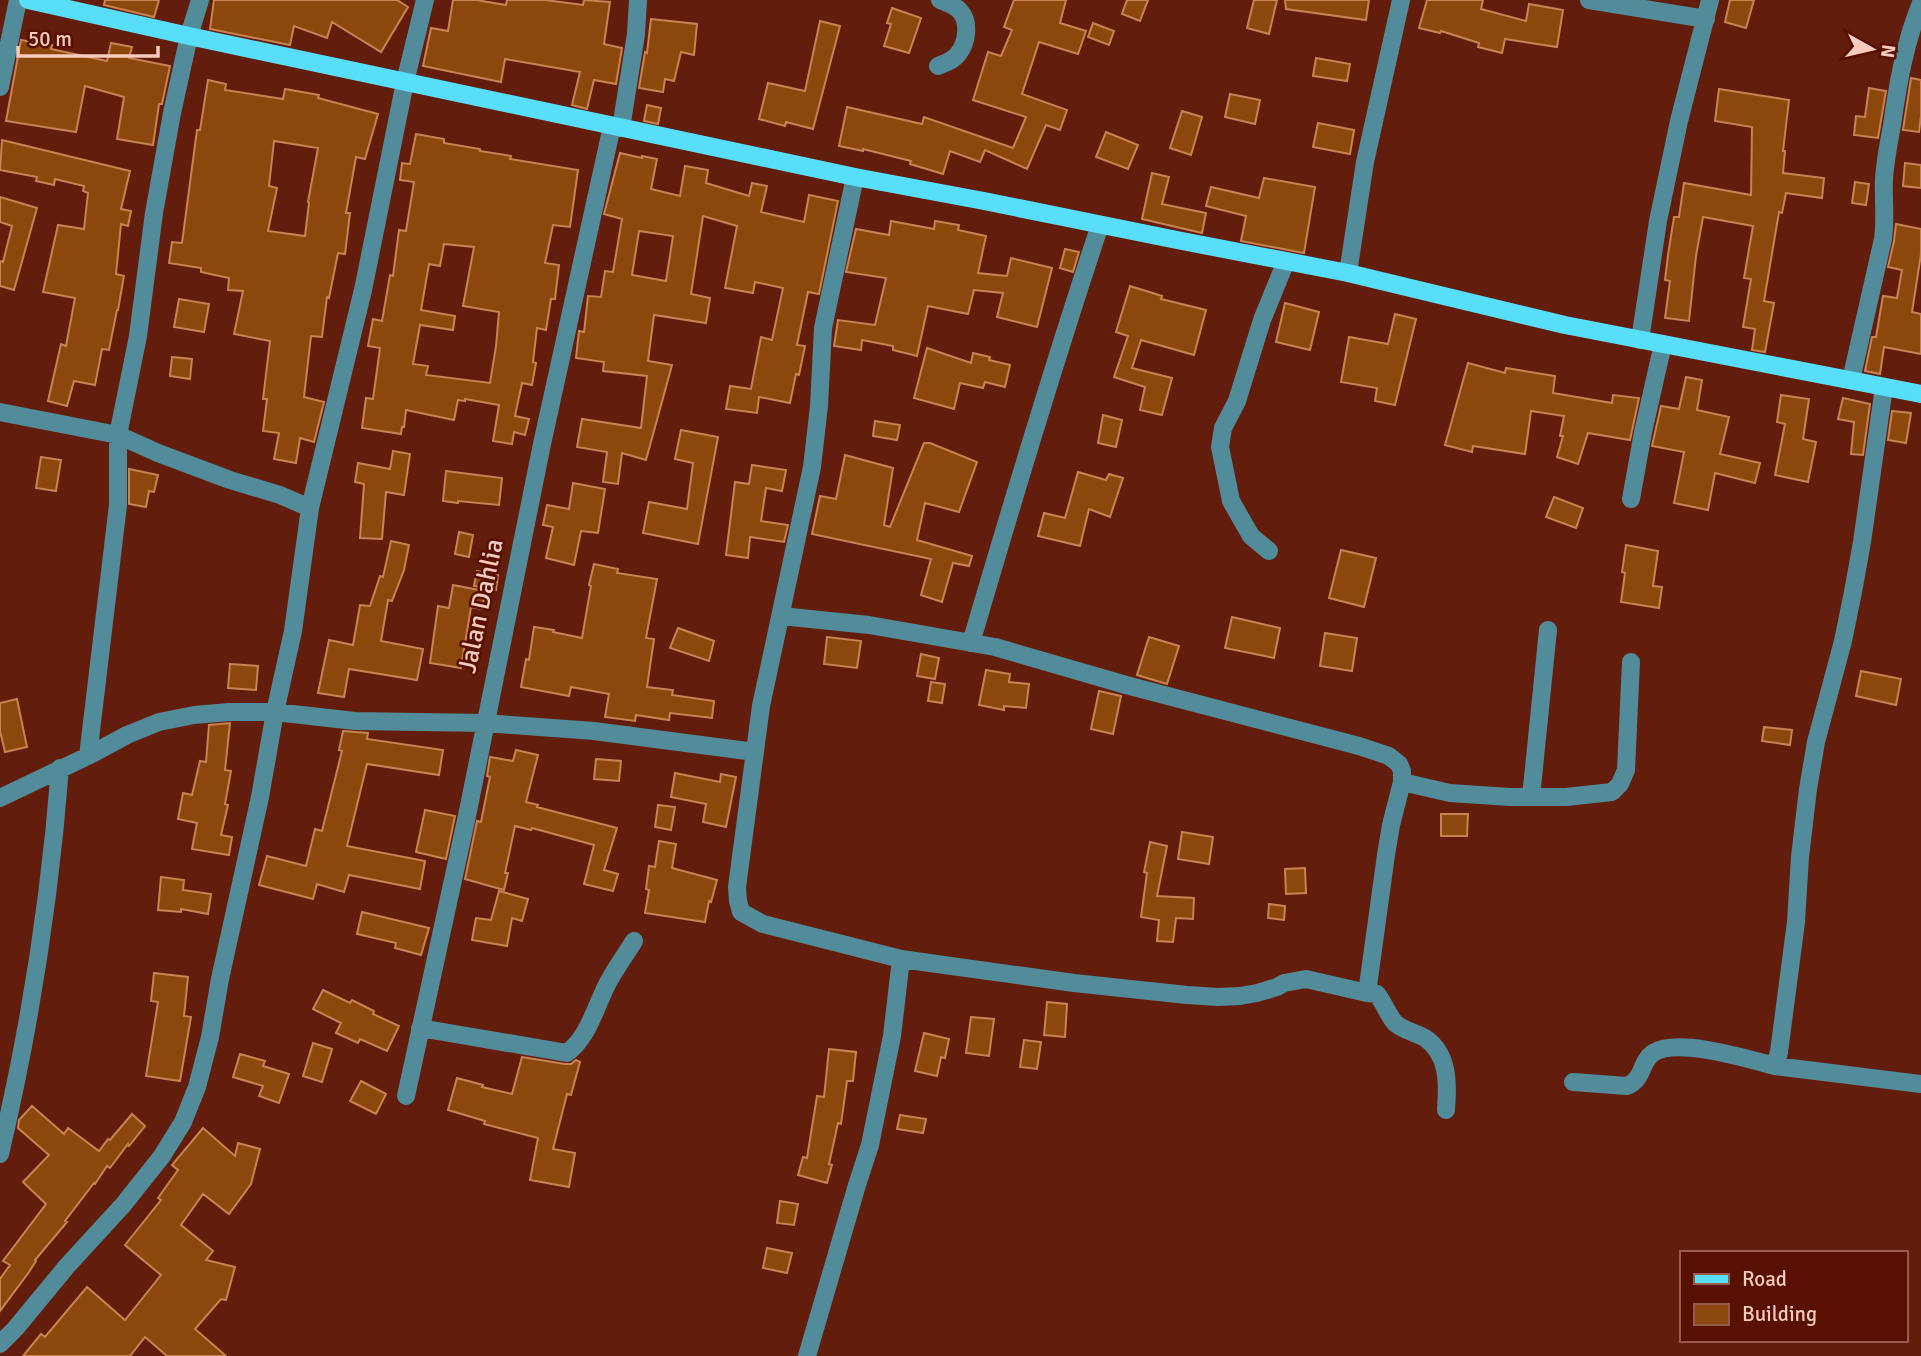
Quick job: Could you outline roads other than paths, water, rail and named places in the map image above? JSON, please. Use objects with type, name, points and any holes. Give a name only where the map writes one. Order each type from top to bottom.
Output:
[{"type":"main road","points":[[28,0],[855,177],[1348,273],[1565,326],[1921,394]]},
{"type":"street","points":[[0,87],[18,0]]},
{"type":"street","points":[[88,756],[118,505],[118,435],[138,336],[154,213],[172,113],[200,0]]},
{"type":"street","points":[[0,1344],[162,1156],[183,1122],[197,1087],[210,1037],[293,631],[310,508],[363,290],[405,82],[425,0]]},
{"type":"street","name":"Jalan Dahlia","points":[[406,1096],[468,811],[542,444],[617,127],[636,34],[638,0]]},
{"type":"street","points":[[938,66],[949,62],[960,52],[967,25],[956,7],[940,0]]},
{"type":"street","points":[[1348,273],[1365,162],[1401,0]]},
{"type":"street","points":[[1589,0],[1706,19]]},
{"type":"street","points":[[1640,340],[1658,221],[1679,121],[1710,0]]},
{"type":"street","points":[[1851,380],[1884,239],[1885,169],[1901,68],[1921,3]]},
{"type":"street","points":[[855,177],[823,328],[812,467],[761,706],[737,887],[741,912],[763,924],[901,959],[1074,983],[1187,995],[1240,996],[1277,987],[1284,982],[1306,979],[1377,994],[1398,1025],[1424,1037],[1438,1049],[1448,1086],[1446,1110]]},
{"type":"street","points":[[971,643],[1038,416],[1101,225]]},
{"type":"street","points":[[1269,551],[1251,536],[1231,501],[1220,447],[1223,428],[1237,401],[1262,320],[1286,261]]},
{"type":"street","points":[[1631,499],[1663,344]]},
{"type":"street","points":[[1775,1066],[1793,948],[1808,789],[1816,742],[1853,592],[1884,387]]},
{"type":"street","points":[[0,412],[118,435],[158,453],[310,508]]},
{"type":"street","points":[[781,616],[869,625],[995,647],[1126,685],[1359,746],[1395,760],[1402,771],[1402,782],[1386,855],[1367,993]]},
{"type":"street","points":[[1531,797],[1548,630]]},
{"type":"street","points":[[1402,782],[1450,793],[1531,797],[1607,793],[1615,790],[1626,770],[1631,662]]},
{"type":"street","points":[[0,798],[159,722],[229,712],[275,712],[355,721],[484,723],[594,731],[755,752]]},
{"type":"street","points":[[0,1154],[36,975],[55,841],[60,768]]},
{"type":"street","points":[[420,1028],[568,1053],[581,1038],[610,980],[634,941]]},
{"type":"street","points":[[807,1356],[870,1145],[892,1036],[901,959]]},
{"type":"street","points":[[1573,1082],[1627,1086],[1635,1082],[1653,1053],[1670,1047],[1700,1048],[1775,1066],[1921,1084]]}]
